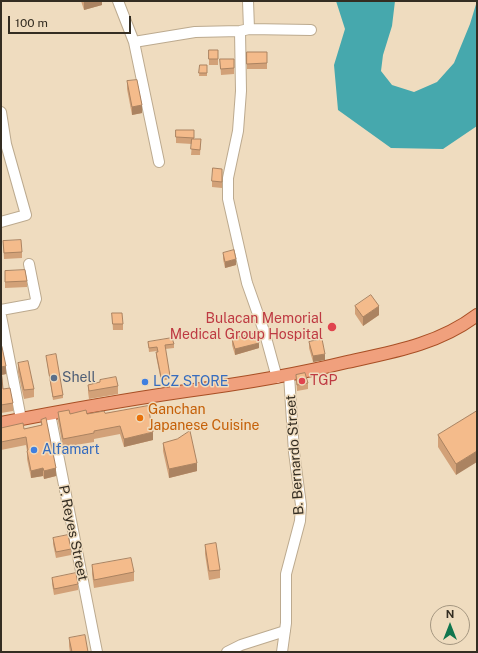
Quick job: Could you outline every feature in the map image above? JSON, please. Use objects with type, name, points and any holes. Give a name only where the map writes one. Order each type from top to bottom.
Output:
[{"type":"main road","points":[[1,423],[80,408],[276,378],[429,342],[469,321],[477,315]]},
{"type":"street","points":[[118,1],[134,42],[159,162]]},
{"type":"street","points":[[248,1],[244,30],[238,131],[228,178],[228,199],[247,283],[265,334],[276,378]]},
{"type":"street","points":[[134,42],[195,32],[311,30]]},
{"type":"street","points":[[1,112],[4,144],[26,215],[1,222]]},
{"type":"street","points":[[1,310],[34,304],[36,299],[29,264]]},
{"type":"street","points":[[1,316],[21,420]]},
{"type":"street","name":"B. Bernardo Street","points":[[282,652],[285,631],[286,574],[300,521],[301,505],[294,452],[289,375]]},
{"type":"street","name":"P. Reyes Street","points":[[50,414],[97,652]]},
{"type":"street","points":[[227,652],[241,645],[285,631]]},
{"type":"water","points":[[336,1],[395,1],[392,26],[383,55],[381,71],[392,85],[414,92],[437,82],[454,63],[470,24],[477,1],[477,126],[443,149],[391,148],[338,110],[334,65],[345,29]]},
{"type":"building","points":[[209,50],[218,50],[218,59],[209,59]]},
{"type":"building","points":[[247,52],[267,52],[267,63],[247,64]]},
{"type":"building","points":[[220,59],[234,59],[234,68],[221,69]]},
{"type":"building","points":[[200,65],[207,65],[207,73],[199,73]]},
{"type":"building","points":[[137,80],[142,105],[132,107],[127,81]]},
{"type":"building","points":[[176,130],[194,130],[194,138],[176,137]]},
{"type":"building","points":[[192,139],[201,139],[200,150],[191,149]]},
{"type":"building","points":[[213,168],[222,169],[222,182],[212,181]]},
{"type":"building","points":[[21,240],[22,252],[4,253],[3,241]]},
{"type":"building","points":[[234,250],[236,259],[225,262],[223,253]]},
{"type":"building","points":[[25,270],[27,281],[5,282],[5,271]]},
{"type":"building","points":[[371,295],[379,306],[363,317],[355,306]]},
{"type":"building","points":[[112,313],[122,313],[123,324],[113,324]]},
{"type":"building","points":[[257,333],[259,343],[235,349],[232,339]]},
{"type":"building","points":[[172,338],[174,344],[165,345],[170,376],[161,377],[156,352],[158,352],[157,347],[149,348],[148,342]]},
{"type":"building","points":[[322,339],[325,354],[313,356],[309,342]]},
{"type":"building","points":[[2,347],[6,366],[1,367],[1,348]]},
{"type":"building","name":"Shell","points":[[56,354],[63,395],[53,397],[46,356]]},
{"type":"building","points":[[28,361],[34,389],[24,390],[18,363]]},
{"type":"building","points":[[1,369],[3,389],[10,388],[13,403],[1,405]]},
{"type":"building","points":[[305,373],[308,383],[297,385],[296,375]]},
{"type":"building","points":[[116,377],[118,386],[89,391],[88,385],[100,382],[100,380]]},
{"type":"building","points":[[148,406],[153,432],[124,439],[120,426],[63,439],[58,412],[69,410],[70,414],[86,410],[87,414],[104,411],[105,413]]},
{"type":"building","points":[[477,411],[477,451],[456,464],[438,435]]},
{"type":"building","points":[[46,418],[56,468],[44,471],[43,468],[31,471],[26,437],[1,442],[1,428],[23,423],[24,429],[42,425],[41,420]]},
{"type":"building","points":[[190,431],[197,463],[169,469],[163,443],[177,439]]},
{"type":"building","points":[[68,535],[71,549],[56,552],[53,538]]},
{"type":"building","points":[[216,543],[220,570],[209,571],[205,545]]},
{"type":"building","points":[[131,558],[134,572],[94,580],[92,565]]},
{"type":"building","points":[[76,573],[78,584],[54,589],[52,578]]},
{"type":"building","points":[[85,635],[88,652],[72,652],[69,638]]},
{"type":"place","name":"Bulacan Memorial Medical Group Hospital","points":[[332,327]]},
{"type":"place","name":"Shell","points":[[54,378]]},
{"type":"place","name":"TGP","points":[[302,381]]},
{"type":"place","name":"LCZ STORE","points":[[145,382]]},
{"type":"place","name":"Ganchan Japanese Cuisine","points":[[140,418]]},
{"type":"place","name":"Alfamart","points":[[34,450]]}]
